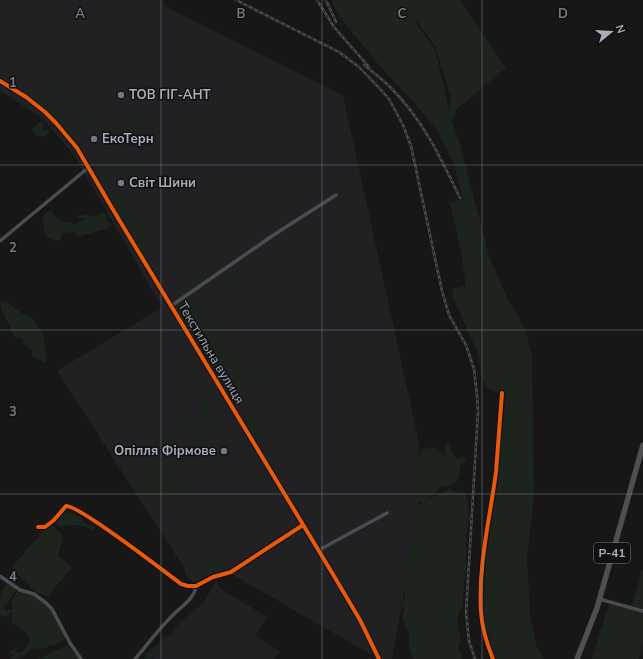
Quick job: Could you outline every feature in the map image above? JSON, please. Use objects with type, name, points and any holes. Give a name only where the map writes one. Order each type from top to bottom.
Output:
[{"type":"main road","name":"Р-41","points":[[577,659],[587,637],[599,599],[643,445]]},
{"type":"street","name":"Текстильна вулиця","points":[[0,81],[31,101],[56,123],[72,141],[319,550],[360,620],[379,659]]},
{"type":"street","points":[[0,241],[88,168]]},
{"type":"street","points":[[171,306],[275,234],[336,195]]},
{"type":"street","points":[[493,659],[483,625],[481,612],[481,585],[496,472],[502,393]]},
{"type":"street","points":[[38,527],[45,527],[54,520],[66,506],[70,506],[89,517],[181,584],[196,586],[213,577],[231,572],[304,525]]},
{"type":"street","points":[[319,550],[387,513]]},
{"type":"street","points":[[0,576],[20,590],[34,594],[52,609],[70,643],[81,659]]},
{"type":"street","points":[[135,659],[172,616],[188,601],[195,591],[196,586]]},
{"type":"street","points":[[599,599],[643,611]]},
{"type":"shaded area","points":[[0,0],[164,0],[165,6],[343,95],[419,443],[417,520],[392,659],[379,659],[223,569],[193,582],[57,371],[162,307],[74,155],[42,118],[0,91]]},
{"type":"shaded area","points":[[332,0],[460,0],[506,68],[457,109],[454,119],[451,119],[460,144],[490,259],[507,297],[525,329],[532,356],[534,496],[527,559],[530,613],[536,645],[544,659],[495,659],[489,646],[482,610],[488,538],[506,395],[490,390],[483,381],[477,351],[453,298],[452,289],[466,286],[460,247],[450,203],[463,199],[454,164],[436,128],[384,71],[335,9]],"holes":[[[414,21],[418,23],[435,46],[451,97],[449,109],[451,119],[435,49]]]},
{"type":"shaded area","points":[[55,84],[68,100],[73,101],[77,106],[82,107],[90,114],[90,117],[92,116],[95,118],[92,121],[107,128],[113,126],[133,112],[135,114],[130,120],[113,133],[107,132],[99,137],[92,127],[84,127],[84,124],[79,117],[77,118],[60,102],[61,101],[59,99],[58,100],[45,88]]},
{"type":"shaded area","points":[[37,91],[46,97],[55,110],[71,127],[68,130],[66,130],[44,107],[33,99],[34,93]]},
{"type":"shaded area","points":[[131,120],[142,120],[144,123],[135,133],[119,140],[118,135]]},
{"type":"shaded area","points":[[38,122],[43,122],[44,126],[42,128],[44,130],[51,130],[46,136],[37,136],[32,131],[33,127],[37,125]]},
{"type":"shaded area","points":[[113,156],[119,166],[122,166],[123,170],[135,163],[141,162],[138,165],[140,169],[144,171],[141,176],[138,175],[137,169],[133,176],[129,176],[131,180],[136,181],[138,178],[140,181],[132,183],[134,187],[129,198],[124,192],[129,188],[115,165],[106,170],[111,181],[108,183],[110,188],[105,189],[97,178],[96,174],[99,167]]},
{"type":"shaded area","points":[[113,191],[116,196],[121,193],[132,203],[138,216],[123,224],[122,219],[107,195],[107,193]]},
{"type":"shaded area","points":[[51,210],[54,216],[62,222],[70,222],[73,225],[85,219],[78,219],[79,216],[87,214],[93,217],[103,213],[106,214],[107,220],[112,225],[108,228],[78,237],[74,231],[69,234],[63,232],[60,240],[55,241],[46,236],[42,219],[46,212]]},
{"type":"shaded area","points":[[146,216],[152,219],[155,228],[142,236],[149,253],[142,252],[139,249],[128,230],[140,219]]},
{"type":"shaded area","points":[[214,267],[219,267],[214,276],[204,280],[201,285],[181,299],[177,298],[177,294],[184,287],[185,282],[193,279],[196,281]]},
{"type":"shaded area","points":[[226,270],[231,273],[234,285],[236,285],[238,291],[244,296],[243,301],[237,300],[228,286],[225,278]]},
{"type":"shaded area","points":[[188,297],[191,300],[192,297],[195,297],[201,310],[196,315],[199,322],[198,324],[190,323],[177,308],[180,301]]},
{"type":"shaded area","points":[[0,301],[5,301],[20,312],[32,318],[43,334],[47,363],[32,356],[33,349],[29,349],[21,337],[18,338],[12,335],[10,326],[0,306]]},
{"type":"shaded area","points":[[213,318],[214,322],[208,326],[215,326],[212,332],[201,334],[201,332],[206,329],[202,328],[200,325],[207,319]]},
{"type":"shaded area","points":[[218,328],[228,336],[223,341],[232,354],[235,354],[239,360],[242,368],[241,370],[234,370],[232,367],[227,365],[223,366],[221,363],[217,367],[218,372],[215,373],[212,371],[210,366],[211,363],[204,357],[203,349],[211,349],[206,345],[203,339],[205,336]]},
{"type":"shaded area","points":[[278,359],[282,366],[281,369],[276,368],[276,371],[273,374],[252,383],[251,388],[246,388],[243,383],[239,385],[240,391],[235,395],[237,403],[235,404],[216,375],[218,373],[224,373],[227,375],[230,384],[235,384],[237,383],[230,381],[230,375],[243,371],[253,378],[254,375],[263,369],[269,368]]},
{"type":"shaded area","points":[[202,399],[206,399],[216,413],[217,421],[209,426],[202,423],[176,439],[173,434],[175,429],[203,412],[200,402]]},
{"type":"shaded area","points":[[246,409],[253,412],[256,424],[264,433],[263,438],[260,437],[256,440],[248,423],[245,423],[241,416],[242,412]]},
{"type":"shaded area","points":[[216,425],[218,426],[215,432],[203,438],[199,442],[193,440],[200,432]]},
{"type":"shaded area","points":[[170,434],[173,439],[163,445],[163,455],[155,462],[162,458],[166,458],[171,472],[177,477],[179,482],[184,481],[186,484],[181,490],[174,494],[172,489],[170,490],[168,496],[163,497],[152,507],[149,505],[149,502],[161,491],[156,492],[150,497],[145,492],[139,496],[134,490],[130,479],[149,466],[146,465],[145,462],[157,457],[156,450],[153,446],[155,442],[158,441],[158,437],[166,437]]},
{"type":"shaded area","points":[[191,439],[193,440],[191,447],[187,448],[192,457],[198,454],[198,457],[196,460],[189,462],[184,456],[181,448],[187,441]]},
{"type":"shaded area","points":[[448,443],[457,459],[466,457],[466,460],[460,467],[459,477],[456,483],[449,486],[440,487],[437,492],[427,499],[450,488],[457,493],[462,491],[467,495],[469,516],[466,537],[466,572],[463,605],[459,612],[457,623],[461,642],[458,646],[462,659],[413,659],[409,646],[409,635],[402,617],[404,611],[401,603],[405,599],[405,592],[402,590],[397,591],[394,588],[404,583],[406,577],[404,567],[413,534],[416,506],[426,500],[417,502],[412,495],[421,449],[433,447],[443,456],[445,455],[445,445]]},
{"type":"shaded area","points":[[212,444],[218,447],[218,453],[221,461],[220,463],[216,458],[215,460],[211,459],[208,454],[203,453],[203,451]]},
{"type":"shaded area","points":[[61,512],[72,513],[81,517],[84,523],[88,525],[93,524],[95,529],[94,531],[77,525],[59,527],[56,522]]},
{"type":"shaded area","points":[[51,524],[63,536],[58,556],[72,567],[48,596],[37,593],[14,571],[12,567]]},
{"type":"shaded area","points":[[201,553],[207,553],[210,562],[214,562],[215,557],[221,558],[227,568],[217,575],[206,575],[208,565]]},
{"type":"shaded area","points":[[198,556],[202,557],[203,561],[201,568],[205,577],[201,579],[199,583],[188,578],[185,572],[185,566],[187,566],[190,570],[188,573],[190,572],[191,575],[196,574],[197,572],[194,568],[198,565]]},
{"type":"shaded area","points":[[643,568],[643,609],[632,606]]},
{"type":"shaded area","points":[[216,582],[220,586],[219,588],[267,617],[255,635],[280,652],[274,659],[154,659],[171,638],[173,631],[179,623],[203,603]]},
{"type":"shaded area","points":[[5,585],[15,587],[16,591],[9,601],[3,606],[6,610],[13,610],[11,602],[17,591],[30,596],[36,595],[42,603],[55,612],[67,634],[65,639],[58,644],[46,648],[30,650],[24,656],[17,659],[10,659],[14,655],[10,655],[9,651],[12,651],[14,647],[17,647],[16,652],[21,652],[30,641],[25,633],[12,622],[12,613],[10,612],[8,616],[5,617],[0,615],[0,596]]},
{"type":"shaded area","points":[[609,604],[643,612],[643,641],[639,659],[592,659]]},
{"type":"shaded area","points":[[169,635],[172,638],[161,654],[154,658],[143,659],[153,648],[158,645],[163,637]]},
{"type":"shaded area","points":[[68,645],[79,659],[38,659]]},
{"type":"railway","points":[[236,0],[339,52],[359,67],[389,99],[403,125],[411,146],[442,291],[449,315],[466,345],[474,369],[478,412],[466,613],[469,641],[475,659]]},
{"type":"railway","points":[[317,0],[334,27],[369,67]]},
{"type":"railway","points":[[326,0],[336,22]]},
{"type":"railway","points":[[364,65],[381,78],[412,112],[438,153],[460,198]]},
{"type":"cycle path","points":[[0,81],[26,97],[45,112],[77,148],[334,576],[360,620],[379,659]]},
{"type":"cycle path","points":[[493,659],[482,624],[481,577],[496,472],[502,393]]},
{"type":"cycle path","points":[[38,527],[45,527],[54,520],[66,506],[87,516],[104,527],[181,584],[196,586],[213,577],[231,572],[303,525]]},
{"type":"place","name":"ТОВ ГІГ-АНТ","points":[[121,95]]},
{"type":"place","name":"ЕкоТерн","points":[[94,139]]},
{"type":"place","name":"Світ Шини","points":[[121,183]]},
{"type":"place","name":"Опілля Фірмове","points":[[224,451]]}]
